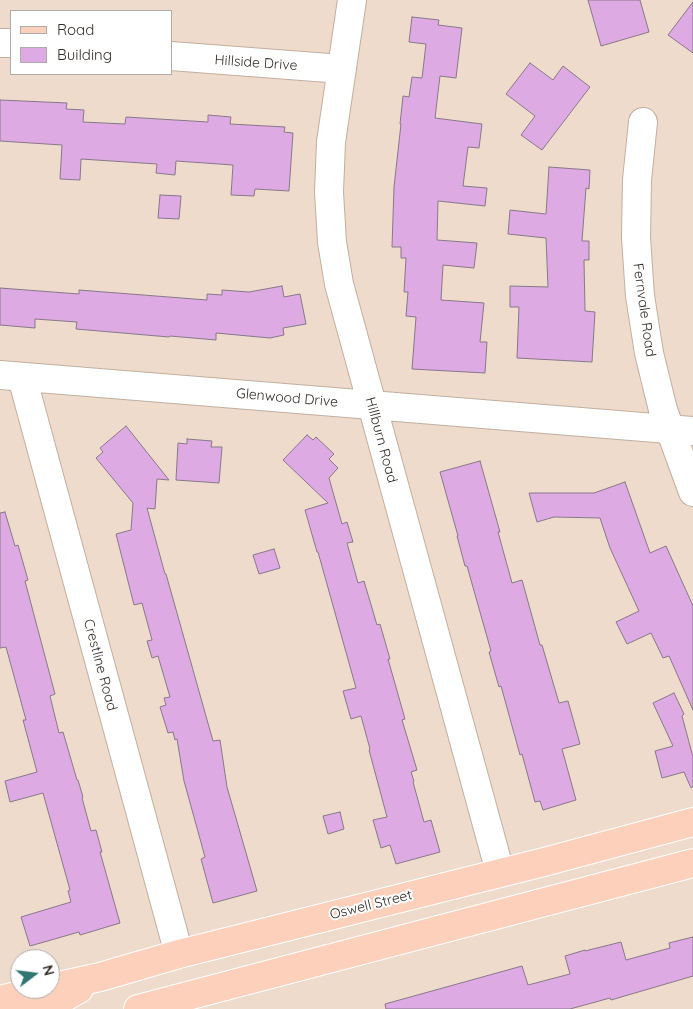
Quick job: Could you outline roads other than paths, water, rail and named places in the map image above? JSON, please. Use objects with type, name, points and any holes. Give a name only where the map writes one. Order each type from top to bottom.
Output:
[{"type":"main road","name":"Oswell Street","points":[[60,986],[693,822]]},
{"type":"main road","points":[[138,1009],[192,1002],[693,863]]},
{"type":"main road","points":[[38,1009],[49,1006],[100,976]]},
{"type":"street","name":"Hillburn Road","points":[[352,0],[331,142],[329,192],[332,242],[339,284],[500,872]]},
{"type":"street","name":"Hillside Drive","points":[[172,56],[342,69]]},
{"type":"street","name":"Fernvale Road","points":[[643,122],[637,180],[636,218],[640,296],[649,354],[663,410],[681,430],[693,492]]},
{"type":"street","name":"Glenwood Drive","points":[[11,376],[681,430]]},
{"type":"street","name":"Crestline Road","points":[[11,376],[179,954]]}]
